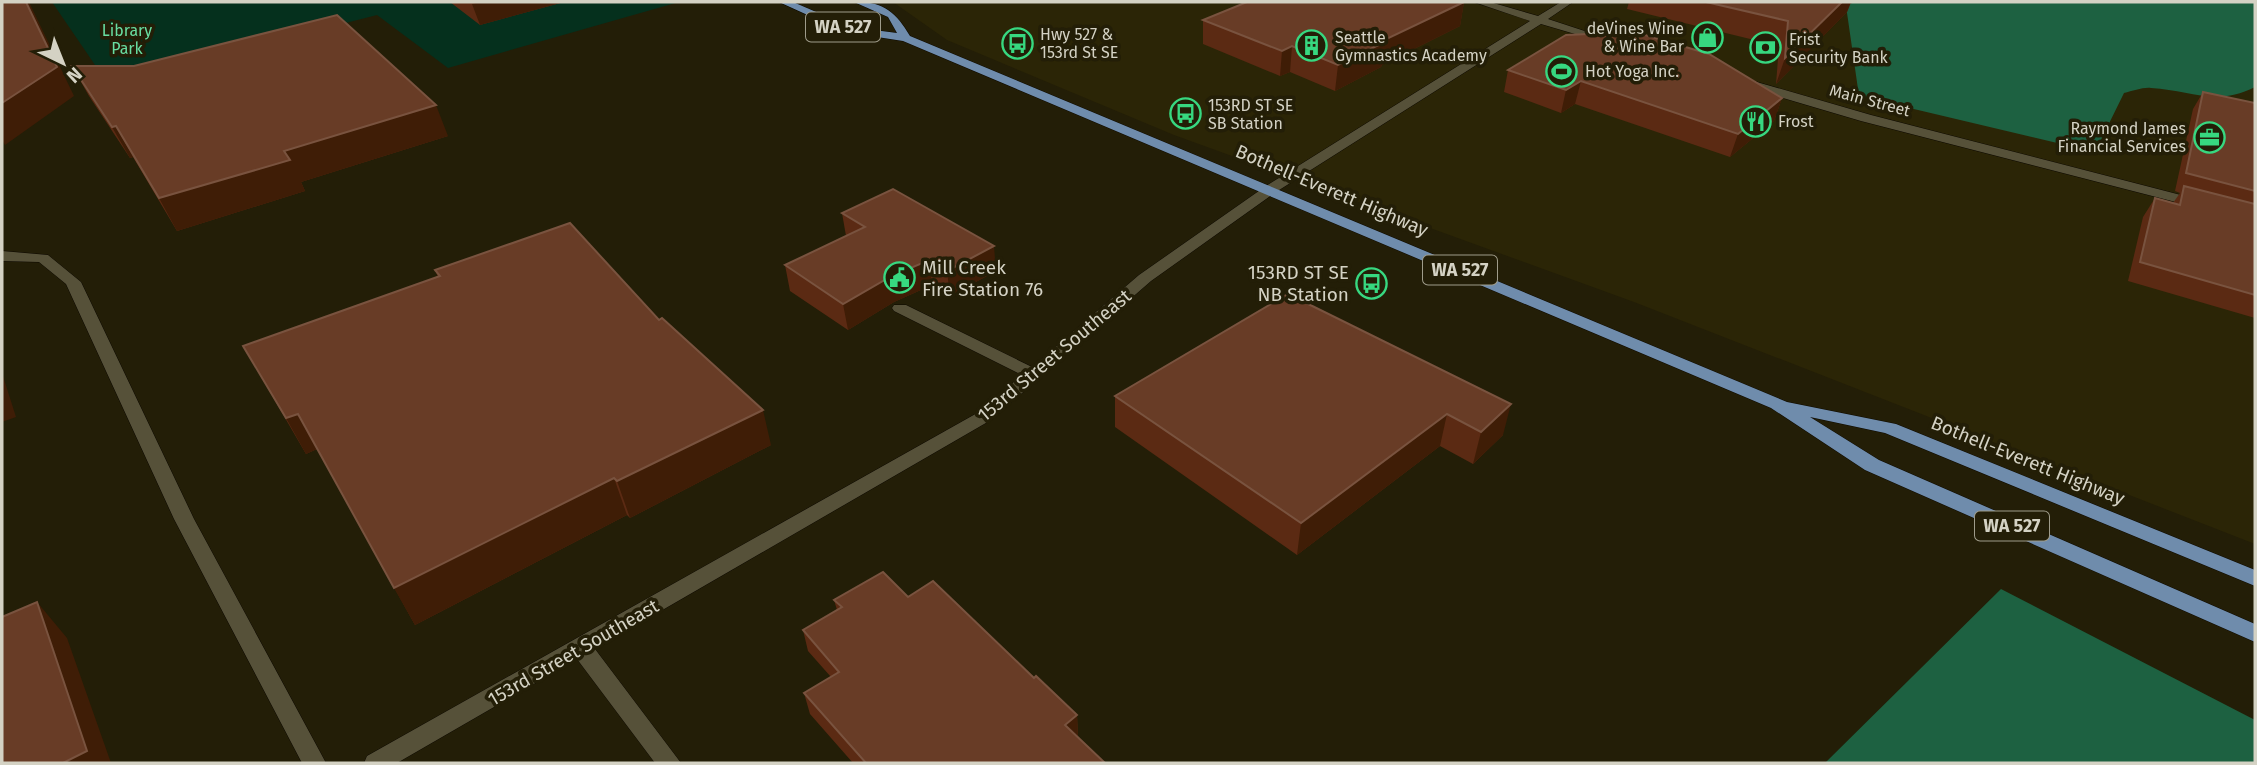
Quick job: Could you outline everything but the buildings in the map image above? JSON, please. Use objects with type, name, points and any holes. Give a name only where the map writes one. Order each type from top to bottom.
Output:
[{"type":"main road","name":"Bothell-Everett Highway","points":[[783,2],[849,30],[906,38],[1271,189],[1777,404],[1872,465],[2255,632]]},
{"type":"main road","name":"Bothell-Everett Highway","points":[[859,2],[892,15],[906,38]]},
{"type":"main road","name":"Bothell-Everett Highway","points":[[1777,404],[1890,428],[2255,579]]},
{"type":"street","points":[[1479,2],[1628,47]]},
{"type":"street","name":"153rd Street Southeast","points":[[376,763],[985,416],[1145,278],[1271,189],[1542,21],[1568,2]]},
{"type":"street","name":"Main Street","points":[[1730,78],[1866,118],[2217,209]]},
{"type":"street","points":[[2,256],[43,258],[73,282],[184,519],[314,763]]},
{"type":"street","points":[[901,308],[1033,374]]},
{"type":"street","points":[[581,648],[669,763]]},
{"type":"shaded area","points":[[893,2],[2030,2],[2255,82],[2255,544],[1634,302],[1174,135],[947,40]]},
{"type":"green space","name":"Library Park","points":[[52,2],[679,2],[448,68],[377,15],[108,84]]},
{"type":"green space","points":[[1854,2],[2255,2],[2255,87],[2241,93],[2215,97],[2148,88],[2124,93],[2095,152],[1859,96],[1846,6]]},
{"type":"green space","points":[[2001,589],[2255,720],[2255,763],[1825,763]]},
{"type":"place","name":"deVines Wine & Wine Bar","points":[[1707,37]]},
{"type":"place","name":"Hwy 527 & 153rd St SE","points":[[1017,43]]},
{"type":"place","name":"Seattle Gymnastics Academy","points":[[1312,46]]},
{"type":"place","name":"Frist Security Bank","points":[[1766,48]]},
{"type":"place","name":"Hot Yoga Inc.","points":[[1562,71]]},
{"type":"place","name":"153RD ST SE SB Station","points":[[1185,114]]},
{"type":"place","name":"Frost","points":[[1755,121]]},
{"type":"place","name":"Raymond James Financial Services","points":[[2209,137]]},
{"type":"place","name":"Mill Creek Fire Station 76","points":[[899,278]]},
{"type":"place","name":"153RD ST SE NB Station","points":[[1372,283]]}]
